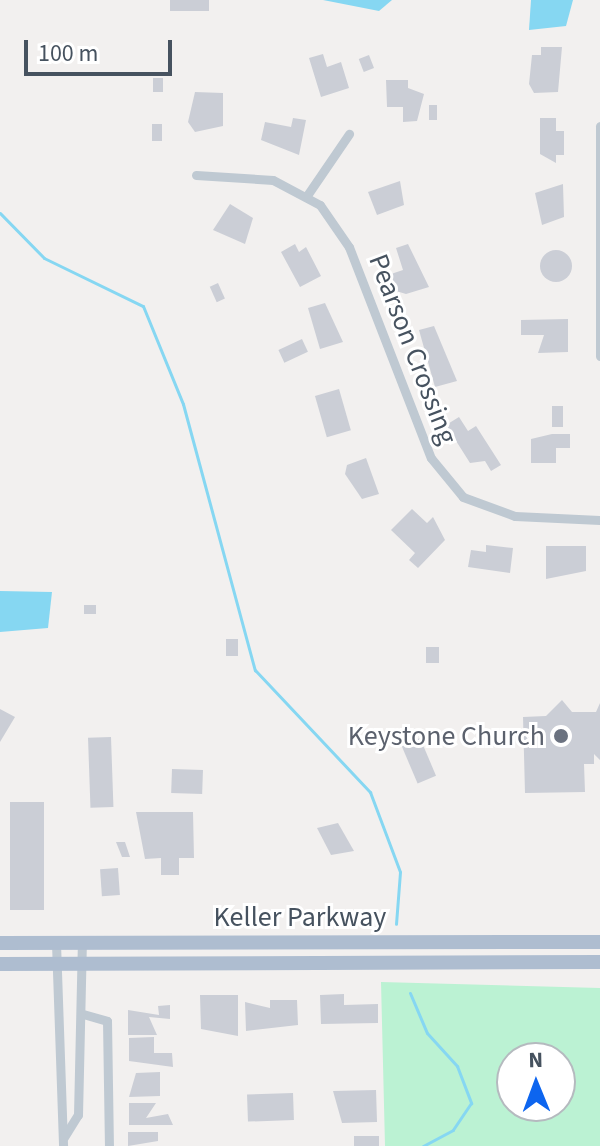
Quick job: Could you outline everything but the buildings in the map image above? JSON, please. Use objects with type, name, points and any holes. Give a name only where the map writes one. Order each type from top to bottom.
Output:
[{"type":"main road","points":[[500,962],[508,942]]},
{"type":"main road","points":[[508,942],[517,962]]},
{"type":"main road","name":"Keller Parkway","points":[[0,943],[600,942]]},
{"type":"main road","name":"Keller Parkway","points":[[0,964],[600,962]]},
{"type":"street","points":[[600,126],[600,356]]},
{"type":"street","points":[[196,175],[229,173],[308,194],[349,134]]},
{"type":"street","name":"Pearson Crossing","points":[[308,194],[349,247],[446,482],[497,512],[600,520]]},
{"type":"street","points":[[56,943],[57,1114],[64,1141]]},
{"type":"street","points":[[64,1141],[78,1115],[83,1014],[82,943]]},
{"type":"street","points":[[83,1014],[107,1021],[109,1146]]},
{"type":"green space","points":[[381,982],[600,988],[600,1146],[385,1146]]},
{"type":"water","points":[[323,0],[392,0],[379,11]]},
{"type":"water","points":[[531,0],[573,0],[566,26],[529,30]]},
{"type":"water","points":[[0,591],[52,592],[48,628],[0,632]]},
{"type":"waterway","points":[[0,213],[44,258],[143,306],[183,404],[255,670],[370,792],[400,872],[396,924]]},
{"type":"waterway","points":[[410,993],[427,1033],[457,1066],[471,1103],[453,1130],[423,1146]]},
{"type":"place","name":"Keystone Church","points":[[561,736]]}]
